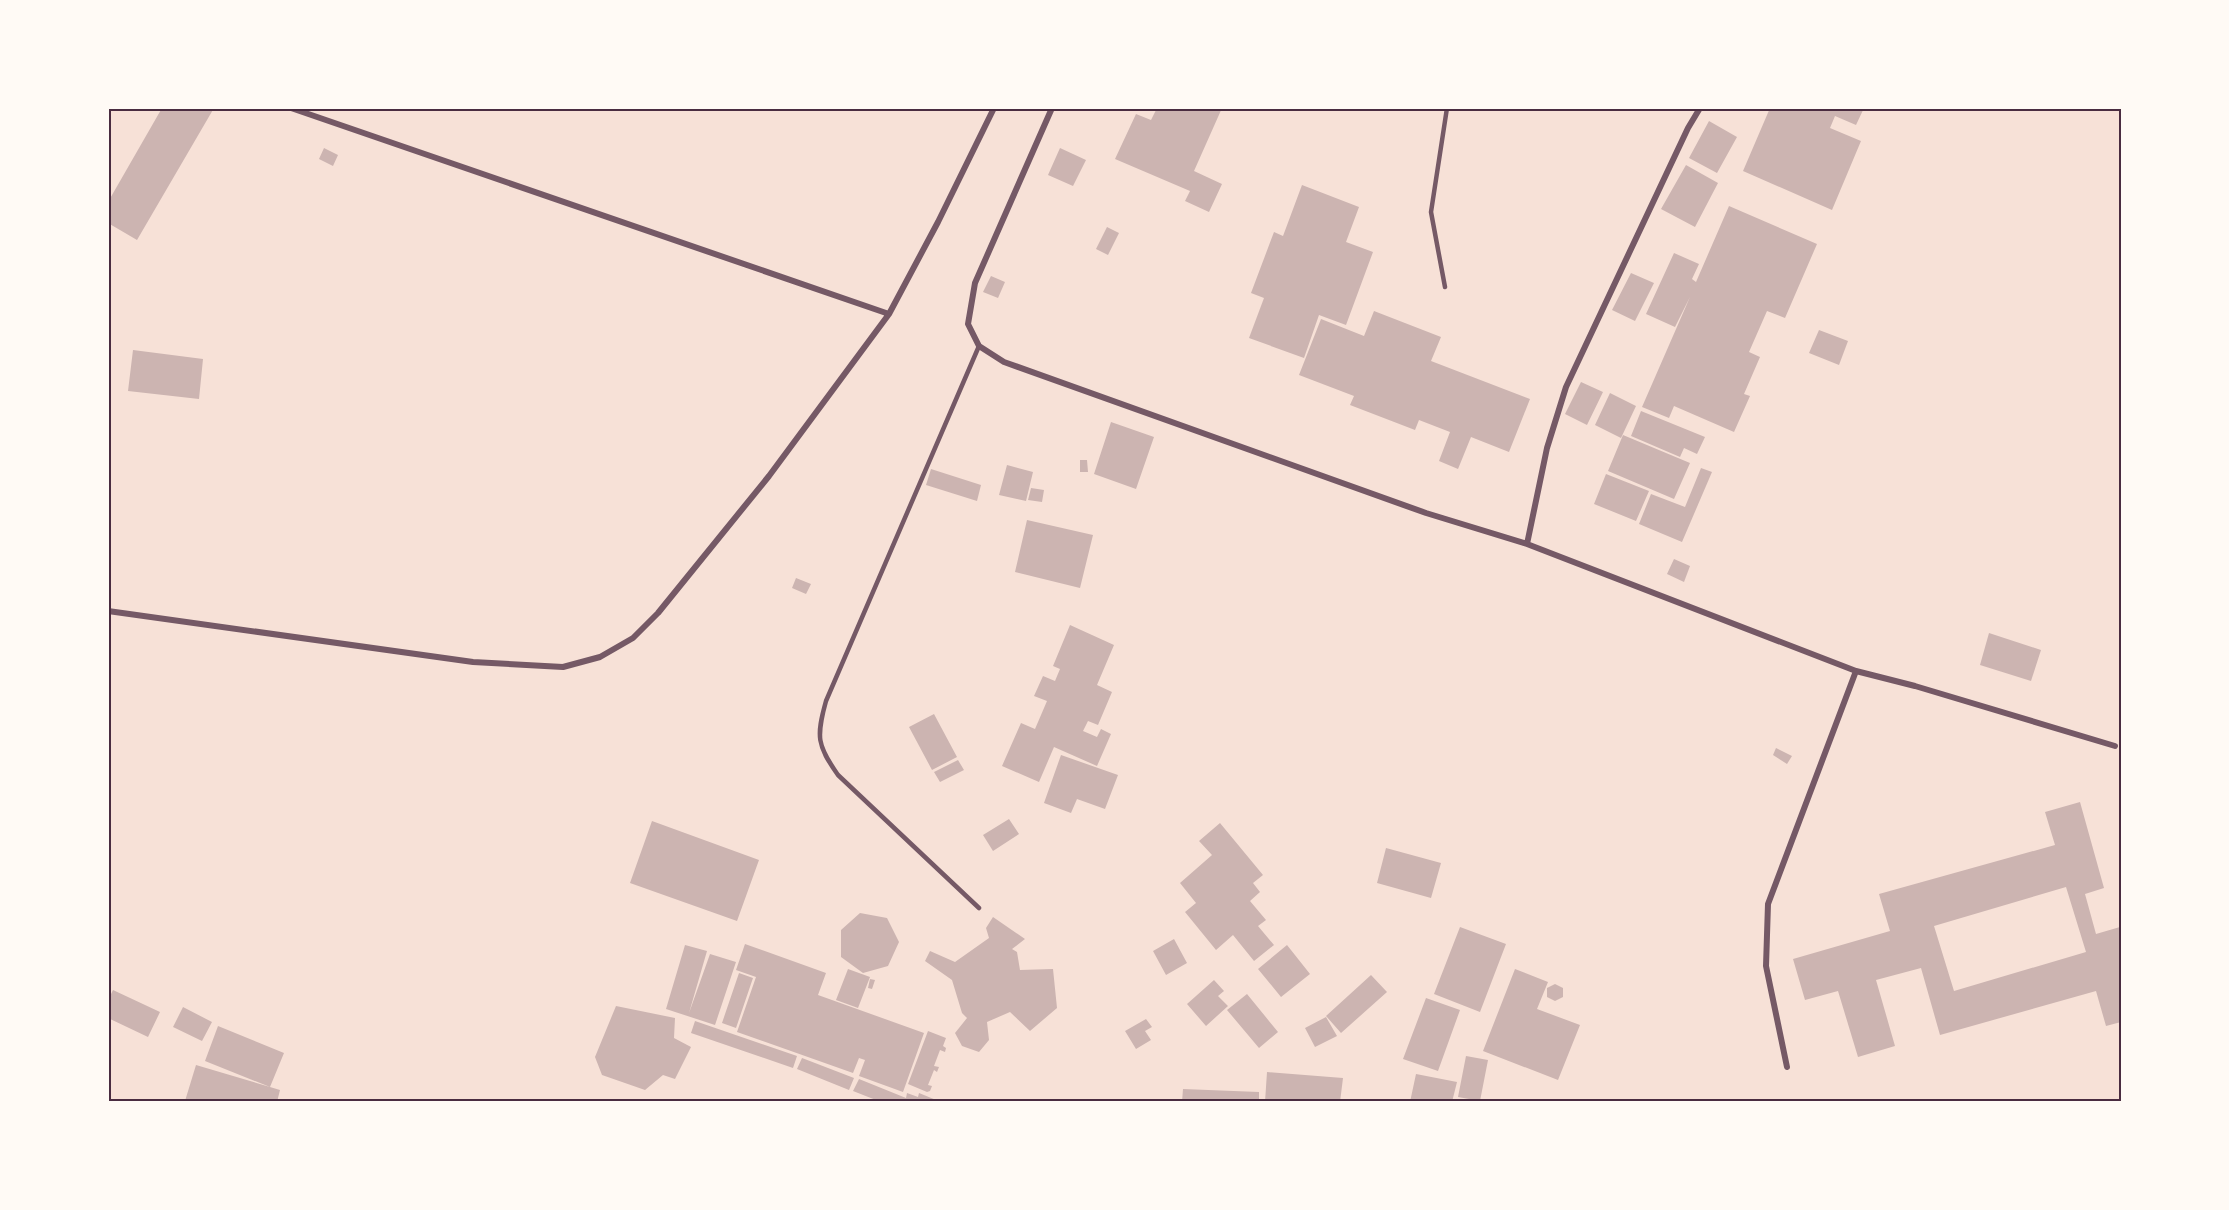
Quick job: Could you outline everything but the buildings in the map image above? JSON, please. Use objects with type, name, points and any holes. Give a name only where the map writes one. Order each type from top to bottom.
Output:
[{"type":"street","points":[[291,108],[889,314]]},
{"type":"street","points":[[108,611],[473,662],[563,667],[600,657],[633,638],[658,613],[769,476],[889,314],[938,222],[994,108]]},
{"type":"street","points":[[1053,108],[975,283],[968,324],[979,346],[1004,362],[1426,513],[1527,544],[1856,672],[1915,686],[2115,746]]},
{"type":"street","points":[[1527,544],[1547,448],[1566,387],[1688,128],[1700,108]]},
{"type":"street","points":[[1787,1067],[1766,966],[1768,904],[1856,672]]},
{"type":"lane","points":[[1445,287],[1431,212],[1447,108]]},
{"type":"lane","points":[[979,346],[826,701],[819,726],[822,753],[838,775],[979,908]]}]
